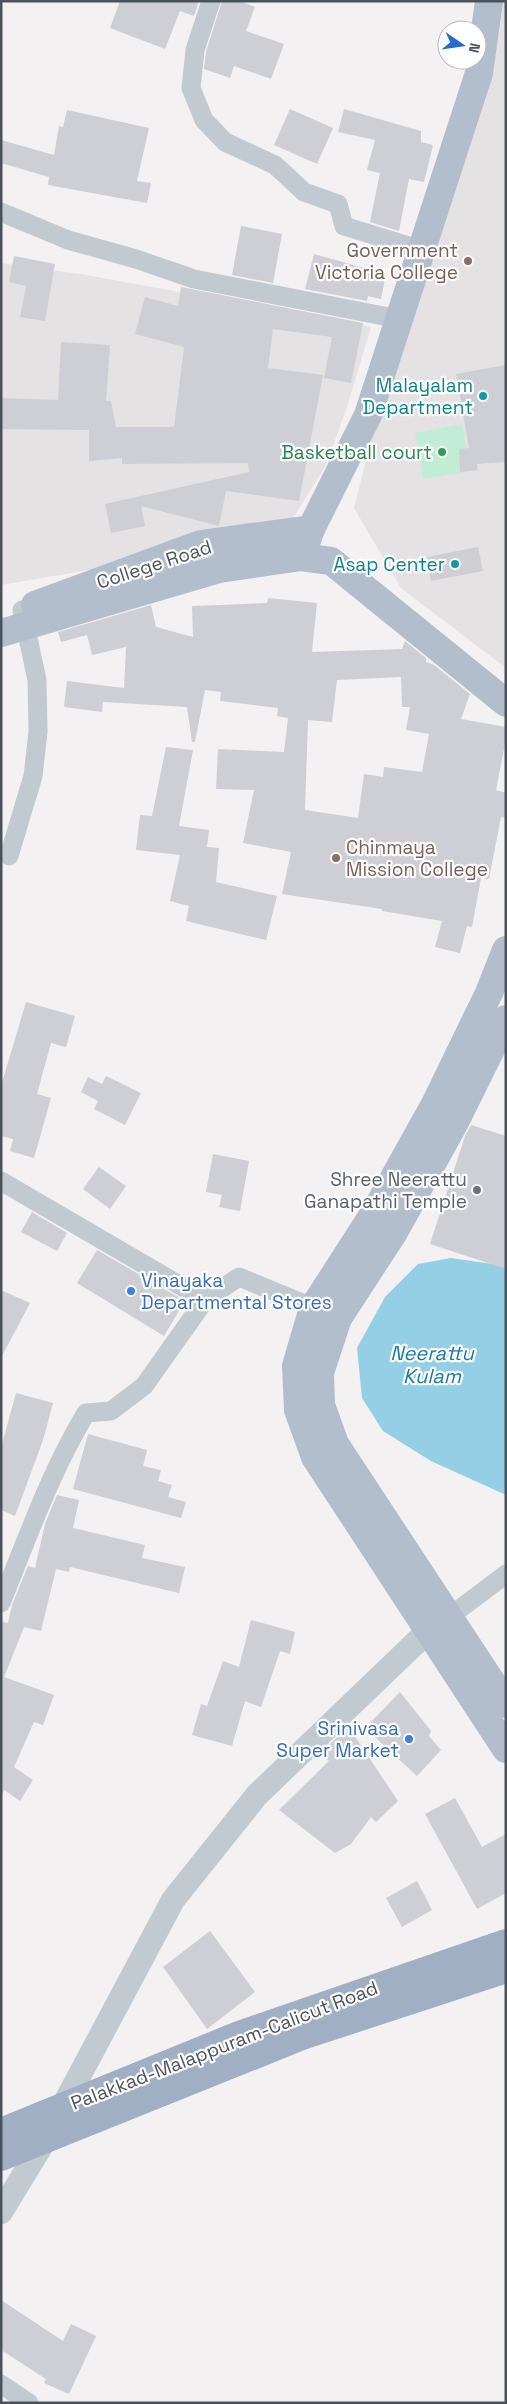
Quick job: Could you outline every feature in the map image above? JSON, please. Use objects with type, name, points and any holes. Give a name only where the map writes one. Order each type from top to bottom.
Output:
[{"type":"highway","name":"Palakkad-Malappuram-Calicut Road","points":[[1,2132],[239,2035],[506,1943]]},
{"type":"highway","name":"Palakkad-Malappuram-Calicut Road","points":[[1,2157],[302,2036],[506,1970]]},
{"type":"main road","points":[[301,557],[311,529],[368,415],[478,74],[490,1]]},
{"type":"main road","points":[[311,529],[506,681]]},
{"type":"main road","name":"College Road","points":[[12,621],[201,544],[311,529]]},
{"type":"main road","name":"College Road","points":[[12,621],[219,569],[301,557],[332,561],[506,703]]},
{"type":"main road","points":[[506,950],[489,993],[435,1104],[376,1210],[326,1313],[320,1373],[321,1405],[335,1444],[439,1624],[506,1749]]},
{"type":"main road","points":[[326,1313],[394,1232],[454,1124],[506,1019]]},
{"type":"main road","points":[[439,1624],[506,1704]]},
{"type":"street","points":[[211,1],[195,50],[191,88],[204,120],[225,142],[276,165],[304,192],[338,204],[344,226],[422,250]]},
{"type":"street","points":[[1,212],[68,240],[136,258],[194,279],[399,319]]},
{"type":"street","points":[[8,856],[33,776],[38,732],[37,680],[12,621]]},
{"type":"street","points":[[1,1181],[205,1300]]},
{"type":"street","points":[[1,1603],[36,1514],[63,1453],[86,1413],[111,1411],[144,1386],[205,1300],[239,1277],[326,1313]]},
{"type":"street","points":[[1,2212],[45,2140],[173,1900],[257,1795],[439,1624],[506,1574]]},
{"type":"street","points":[[1,2384],[29,2403]]},
{"type":"shaded area","name":"Government Victoria College","points":[[500,1],[506,1],[506,668],[401,588],[354,508],[372,437],[480,70],[487,70],[487,45]]},
{"type":"shaded area","points":[[1,263],[86,275],[371,327],[347,407],[326,465],[293,518],[100,568],[1,585]]},
{"type":"green space","name":"Basketball court","points":[[462,424],[470,471],[423,479],[415,433]]},
{"type":"water","name":"Neerattu Kulam","points":[[451,1258],[506,1266],[506,1495],[431,1461],[383,1431],[362,1398],[357,1348],[385,1297],[418,1264]]},
{"type":"building","points":[[120,1],[199,1],[194,16],[180,11],[165,49],[110,28]]},
{"type":"building","points":[[222,1],[240,1],[255,7],[246,31],[284,44],[271,79],[234,66],[230,78],[204,69],[206,52]]},
{"type":"building","points":[[290,109],[333,128],[317,164],[274,145]]},
{"type":"building","points":[[344,109],[421,131],[421,142],[433,145],[424,182],[409,179],[399,231],[370,222],[380,173],[367,170],[375,140],[338,132]]},
{"type":"building","points":[[67,110],[149,128],[137,181],[151,183],[147,203],[48,185],[49,177],[1,163],[1,140],[54,155],[59,126],[63,127]]},
{"type":"building","points":[[241,226],[282,234],[273,283],[232,275]]},
{"type":"building","points":[[314,254],[386,274],[381,299],[368,296],[367,301],[305,289]]},
{"type":"building","points":[[14,256],[55,264],[45,321],[20,317],[26,286],[9,282]]},
{"type":"building","points":[[181,287],[363,323],[351,383],[324,378],[332,337],[273,329],[268,368],[323,375],[299,501],[226,491],[219,526],[141,506],[145,526],[111,533],[105,504],[249,472],[248,463],[122,464],[122,458],[89,461],[89,430],[1,429],[1,398],[58,400],[61,342],[110,345],[106,401],[111,401],[116,427],[174,427],[184,347],[135,334],[145,297],[178,306]]},
{"type":"building","points":[[506,365],[506,462],[477,464],[478,470],[460,472],[459,449],[469,448],[456,374]]},
{"type":"building","name":"Asap Center","points":[[478,547],[483,571],[431,581],[427,557]]},
{"type":"building","points":[[268,598],[317,603],[312,652],[402,649],[405,641],[426,658],[426,662],[434,665],[470,694],[461,719],[506,727],[506,739],[496,790],[506,793],[506,818],[501,817],[489,879],[481,878],[472,927],[467,926],[460,953],[435,947],[442,921],[382,911],[382,909],[282,894],[291,852],[243,843],[254,790],[216,789],[218,749],[284,752],[288,718],[277,716],[278,708],[220,701],[221,692],[205,690],[195,742],[192,742],[187,707],[103,702],[102,712],[64,707],[67,681],[124,688],[126,647],[92,655],[87,635],[61,642],[58,632],[151,605],[156,627],[193,637],[192,606],[267,603]],"holes":[[[401,677],[402,707],[410,707],[406,730],[429,734],[422,772],[384,767],[383,777],[364,774],[358,818],[305,810],[308,720],[332,722],[337,680]]]},
{"type":"building","points":[[166,747],[193,750],[179,826],[209,830],[207,847],[219,848],[216,882],[277,896],[266,940],[186,921],[189,906],[170,901],[180,855],[136,850],[140,815],[152,816]]},
{"type":"building","points":[[26,1002],[75,1016],[66,1047],[51,1043],[37,1094],[51,1098],[34,1158],[10,1151],[13,1139],[1,1136],[1,1086]]},
{"type":"building","points":[[106,1076],[141,1093],[125,1125],[94,1109],[98,1101],[81,1092],[88,1077],[102,1084]]},
{"type":"building","name":"Shree Neerattu Ganapathi Temple","points":[[471,1125],[506,1136],[506,1269],[430,1244],[465,1136]]},
{"type":"building","points":[[213,1154],[249,1161],[240,1211],[219,1207],[222,1195],[206,1192]]},
{"type":"building","points":[[99,1167],[126,1186],[110,1209],[83,1189]]},
{"type":"building","points":[[32,1212],[67,1233],[57,1251],[21,1232]]},
{"type":"building","name":"Vinayaka Departmental Stores","points":[[97,1250],[185,1301],[164,1336],[77,1283]]},
{"type":"building","points":[[1,1290],[30,1303],[1,1358]]},
{"type":"building","points":[[16,1393],[53,1403],[43,1440],[15,1516],[1,1510],[1,1448]]},
{"type":"building","points":[[88,1434],[147,1450],[143,1466],[161,1470],[158,1481],[172,1485],[168,1497],[186,1502],[181,1518],[73,1489]]},
{"type":"building","points":[[57,1495],[79,1500],[73,1528],[145,1545],[142,1558],[185,1567],[179,1593],[70,1567],[69,1572],[56,1569],[41,1631],[24,1627],[4,1677],[54,1695],[43,1725],[34,1722],[14,1767],[33,1780],[20,1801],[4,1790],[1,1797],[1,1621],[8,1623],[12,1605],[28,1566],[35,1568],[45,1524]]},
{"type":"building","points":[[251,1620],[295,1632],[290,1654],[280,1651],[261,1707],[245,1701],[232,1746],[192,1735],[201,1704],[207,1706],[223,1661],[239,1667]]},
{"type":"building","points":[[400,1692],[431,1731],[429,1736],[441,1750],[417,1776],[365,1728]]},
{"type":"building","points":[[348,1726],[398,1801],[376,1822],[371,1817],[351,1844],[335,1853],[279,1810],[329,1761],[320,1754]]},
{"type":"building","points":[[455,1798],[482,1847],[506,1834],[506,1893],[477,1909],[425,1814]]},
{"type":"building","points":[[417,1881],[432,1910],[402,1927],[386,1898]]},
{"type":"building","points":[[210,1931],[255,1992],[207,2029],[163,1967]]},
{"type":"building","points":[[1,2300],[63,2341],[71,2324],[96,2336],[69,2394],[44,2383],[46,2379],[1,2350]]},
{"type":"place","name":"Government Victoria College","points":[[468,261]]},
{"type":"place","name":"Malayalam Department","points":[[483,396]]},
{"type":"place","name":"Basketball court","points":[[442,452]]},
{"type":"place","name":"Asap Center","points":[[455,564]]},
{"type":"place","name":"Chinmaya Mission College","points":[[336,858]]},
{"type":"place","name":"Shree Neerattu Ganapathi Temple","points":[[477,1190]]},
{"type":"place","name":"Vinayaka Departmental Stores","points":[[131,1291]]},
{"type":"place","name":"Srinivasa Super Market","points":[[409,1739]]}]
